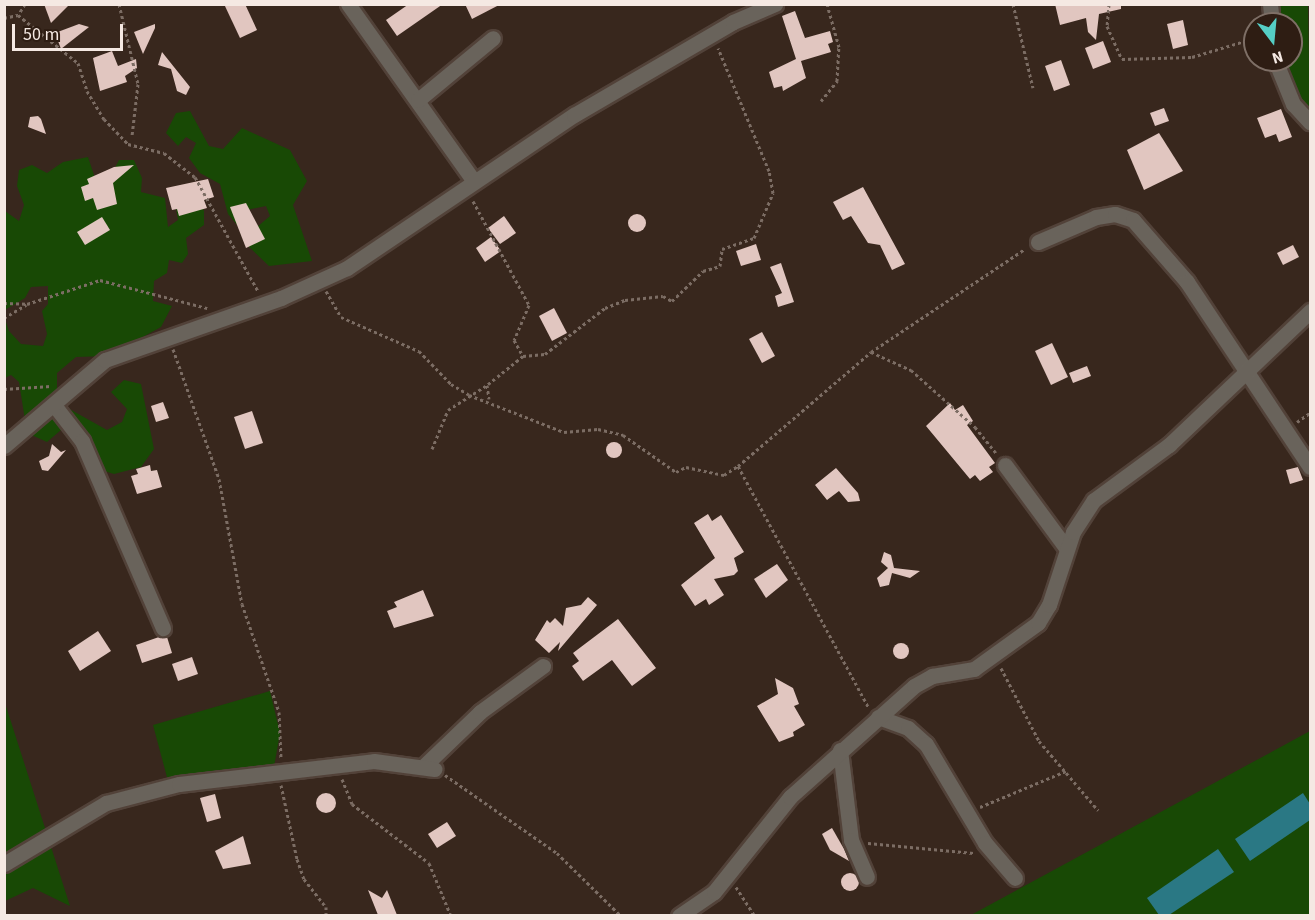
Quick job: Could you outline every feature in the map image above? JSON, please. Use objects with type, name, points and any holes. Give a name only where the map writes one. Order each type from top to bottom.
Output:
[{"type":"street","points":[[348,4],[418,100],[469,183]]},
{"type":"street","points":[[4,446],[105,360],[170,339],[225,315],[320,282],[469,183],[712,34],[775,4]]},
{"type":"street","points":[[418,100],[493,38]]},
{"type":"street","points":[[1280,72],[1293,105],[1311,122]]},
{"type":"street","points":[[1038,242],[1096,217],[1115,214],[1133,220],[1186,282],[1311,467]]},
{"type":"street","points":[[679,915],[714,892],[731,874],[768,819],[840,750],[925,679],[968,672],[1026,635],[1044,614],[1067,549],[1094,500],[1161,452],[1248,374],[1311,311]]},
{"type":"street","points":[[54,405],[82,441],[163,628]]},
{"type":"street","points":[[1005,465],[1067,549]]},
{"type":"street","points":[[4,864],[106,802],[179,784],[340,764],[396,761],[430,767],[480,712],[543,666]]},
{"type":"street","points":[[900,700],[908,728]]},
{"type":"street","points":[[878,717],[908,728],[932,752],[997,858],[1015,878]]},
{"type":"street","points":[[840,750],[851,840],[867,877]]},
{"type":"path","points":[[4,18],[18,15],[25,4]]},
{"type":"path","points":[[119,4],[138,84],[132,136]]},
{"type":"path","points":[[821,101],[837,81],[839,47],[827,4]]},
{"type":"path","points":[[1013,4],[1033,88]]},
{"type":"path","points":[[1109,4],[1107,26],[1122,59],[1192,57],[1243,42]]},
{"type":"path","points":[[18,15],[78,63],[96,111],[128,144],[164,153],[195,177],[264,303]]},
{"type":"path","points":[[432,448],[448,410],[487,385],[522,356],[545,354],[605,308],[625,300],[663,296],[672,301],[704,271],[720,266],[722,249],[754,238],[773,193],[769,171],[712,34]]},
{"type":"path","points":[[469,183],[529,305],[514,340],[522,356]]},
{"type":"path","points":[[320,282],[341,317],[419,351],[451,384],[469,395],[489,399],[564,432],[598,429],[623,435],[676,472],[686,467],[724,475],[738,466],[871,351],[1038,242]]},
{"type":"path","points":[[4,318],[27,304],[100,280],[191,302],[225,315]]},
{"type":"path","points":[[4,303],[27,304]]},
{"type":"path","points":[[170,339],[219,479],[242,603],[279,712],[283,809],[304,879],[326,907],[326,915]]},
{"type":"path","points":[[871,351],[911,370],[975,427],[1005,465]]},
{"type":"path","points":[[4,388],[23,391],[79,381]]},
{"type":"path","points":[[487,385],[489,399]]},
{"type":"path","points":[[738,466],[857,692],[878,717]]},
{"type":"path","points":[[994,656],[1017,693],[1026,721],[1098,810]]},
{"type":"path","points":[[340,764],[344,791],[352,804],[429,863],[451,915]]},
{"type":"path","points":[[430,767],[557,853],[621,915]]},
{"type":"path","points":[[966,806],[983,808],[1066,771]]},
{"type":"path","points":[[851,840],[997,858]]},
{"type":"path","points":[[731,874],[754,915]]},
{"type":"green space","points":[[1276,5],[1308,5],[1310,113],[1292,96],[1285,72],[1303,72],[1303,12],[1276,12]]},
{"type":"green space","points":[[190,111],[209,146],[223,149],[242,128],[290,150],[307,181],[293,205],[312,261],[269,266],[248,246],[251,232],[270,216],[266,206],[241,211],[242,231],[228,214],[220,184],[200,173],[189,158],[196,143],[186,137],[178,146],[166,133],[176,113]]},
{"type":"green space","points":[[88,157],[96,181],[110,177],[119,160],[134,160],[142,178],[141,192],[165,198],[168,227],[178,220],[175,203],[196,195],[204,211],[204,225],[186,238],[188,254],[182,263],[169,260],[167,273],[154,281],[153,301],[172,306],[161,327],[108,356],[76,357],[57,373],[57,402],[107,430],[122,422],[127,409],[111,392],[124,380],[141,384],[154,449],[141,467],[114,474],[97,469],[92,449],[72,444],[61,430],[47,442],[27,433],[19,382],[11,375],[5,378],[4,316],[9,331],[21,344],[43,346],[47,334],[42,311],[48,304],[48,286],[31,287],[25,298],[5,310],[5,211],[19,221],[24,205],[17,186],[19,170],[32,165],[47,173],[63,162]]},
{"type":"green space","points":[[270,691],[280,733],[274,767],[168,781],[153,725]]},
{"type":"green space","points":[[4,700],[70,906],[33,888],[5,901]]},
{"type":"green space","points":[[1310,731],[1310,915],[971,915]]},
{"type":"water","points":[[1303,793],[1310,804],[1310,820],[1250,861],[1235,839]]},
{"type":"water","points":[[1218,849],[1234,872],[1169,915],[1159,915],[1147,898]]},
{"type":"building","points":[[44,4],[70,4],[51,23]]},
{"type":"building","points":[[224,4],[245,4],[257,30],[240,38]]},
{"type":"building","points":[[409,4],[443,4],[397,36],[386,20]]},
{"type":"building","points":[[465,4],[501,4],[472,19]]},
{"type":"building","points":[[1055,4],[1121,4],[1121,9],[1099,14],[1096,40],[1088,32],[1086,18],[1060,25]]},
{"type":"building","points":[[795,11],[805,38],[830,31],[833,42],[828,44],[831,52],[801,61],[806,78],[783,91],[782,86],[774,88],[769,72],[796,59],[782,16]]},
{"type":"building","points":[[1183,20],[1188,45],[1173,49],[1167,24]]},
{"type":"building","points":[[79,24],[89,27],[61,49],[55,33]]},
{"type":"building","points":[[155,24],[155,28],[143,54],[134,32]]},
{"type":"building","points":[[1103,41],[1111,62],[1093,69],[1085,48]]},
{"type":"building","points":[[112,51],[118,66],[136,59],[137,68],[125,76],[127,82],[100,91],[93,58]]},
{"type":"building","points":[[162,52],[190,87],[186,95],[177,91],[171,69],[158,65]]},
{"type":"building","points":[[1061,60],[1070,85],[1054,91],[1045,66]]},
{"type":"building","points":[[1164,108],[1169,121],[1155,126],[1150,113]]},
{"type":"building","points":[[1281,109],[1292,137],[1279,142],[1276,134],[1265,138],[1257,118]]},
{"type":"building","points":[[38,116],[46,134],[28,127],[30,117]]},
{"type":"building","points":[[1159,133],[1183,171],[1144,190],[1127,150]]},
{"type":"building","points":[[134,165],[113,183],[117,204],[97,210],[93,198],[85,201],[81,187],[89,184],[87,179],[114,167]]},
{"type":"building","points":[[208,179],[214,197],[204,200],[207,208],[179,216],[177,209],[172,210],[166,188]]},
{"type":"building","points":[[863,187],[905,264],[892,270],[880,245],[868,243],[851,216],[843,220],[833,202]]},
{"type":"building","points":[[246,203],[265,239],[246,248],[230,207]]},
{"type":"building","points":[[637,214],[643,217],[646,223],[643,229],[637,232],[631,229],[628,223],[631,217]]},
{"type":"building","points":[[504,216],[516,233],[500,244],[488,228]]},
{"type":"building","points":[[102,217],[110,230],[85,245],[77,232]]},
{"type":"building","points":[[491,237],[501,251],[485,262],[476,248]]},
{"type":"building","points":[[756,244],[761,260],[741,266],[736,251]]},
{"type":"building","points":[[1293,245],[1299,257],[1283,265],[1277,253]]},
{"type":"building","points":[[781,263],[794,302],[778,307],[775,296],[782,293],[770,267]]},
{"type":"building","points":[[554,308],[567,333],[552,341],[539,316]]},
{"type":"building","points":[[762,332],[775,356],[762,363],[749,339]]},
{"type":"building","points":[[1052,343],[1068,377],[1051,385],[1035,351]]},
{"type":"building","points":[[1087,366],[1091,376],[1073,383],[1069,373]]},
{"type":"building","points":[[163,402],[169,418],[156,422],[151,406]]},
{"type":"building","points":[[950,403],[955,410],[963,405],[973,421],[967,425],[995,463],[989,467],[993,472],[980,481],[975,475],[970,479],[926,426]]},
{"type":"building","points":[[252,411],[263,443],[245,449],[234,417]]},
{"type":"building","points":[[614,442],[620,444],[622,450],[620,456],[614,458],[608,456],[606,450],[608,444]]},
{"type":"building","points":[[52,444],[61,452],[66,450],[48,471],[42,470],[39,461],[49,456]]},
{"type":"building","points":[[150,465],[151,471],[157,470],[162,487],[137,494],[131,476],[138,474],[136,469]]},
{"type":"building","points":[[1298,467],[1303,480],[1290,484],[1286,470]]},
{"type":"building","points":[[836,468],[858,493],[860,501],[848,502],[839,491],[827,500],[815,485]]},
{"type":"building","points":[[708,514],[712,521],[721,515],[744,552],[734,558],[738,571],[734,575],[714,579],[724,595],[709,605],[706,599],[695,606],[681,585],[715,558],[694,523]]},
{"type":"building","points":[[884,552],[891,555],[894,568],[920,571],[910,578],[892,573],[889,585],[880,587],[877,578],[888,568],[881,562]]},
{"type":"building","points":[[777,564],[788,580],[766,598],[754,579]]},
{"type":"building","points":[[423,590],[434,616],[394,628],[387,611],[397,607],[394,602]]},
{"type":"building","points":[[588,597],[597,605],[558,651],[560,642],[549,653],[535,640],[547,620],[550,623],[555,618],[563,626],[566,608],[581,605]]},
{"type":"building","points":[[618,619],[656,668],[632,686],[612,660],[583,681],[572,666],[579,661],[573,653]]},
{"type":"building","points":[[98,631],[111,651],[80,671],[68,651]]},
{"type":"building","points":[[159,637],[167,637],[172,653],[142,663],[136,645]]},
{"type":"building","points":[[901,643],[909,651],[901,659],[893,651]]},
{"type":"building","points":[[192,657],[198,674],[178,681],[172,664]]},
{"type":"building","points":[[775,678],[793,688],[799,704],[794,706],[805,725],[793,732],[794,736],[779,742],[757,706],[778,694]]},
{"type":"building","points":[[326,793],[333,796],[336,803],[333,810],[326,813],[319,810],[316,803],[319,796]]},
{"type":"building","points":[[215,794],[221,818],[207,822],[200,798]]},
{"type":"building","points":[[447,822],[456,836],[437,848],[428,834]]},
{"type":"building","points":[[832,828],[849,861],[830,850],[822,834]]},
{"type":"building","points":[[243,836],[251,864],[223,869],[215,851]]},
{"type":"building","points":[[850,873],[858,878],[859,882],[854,890],[850,891],[842,886],[841,882],[846,874]]},
{"type":"building","points":[[368,890],[382,898],[387,890],[397,915],[378,915]]}]
